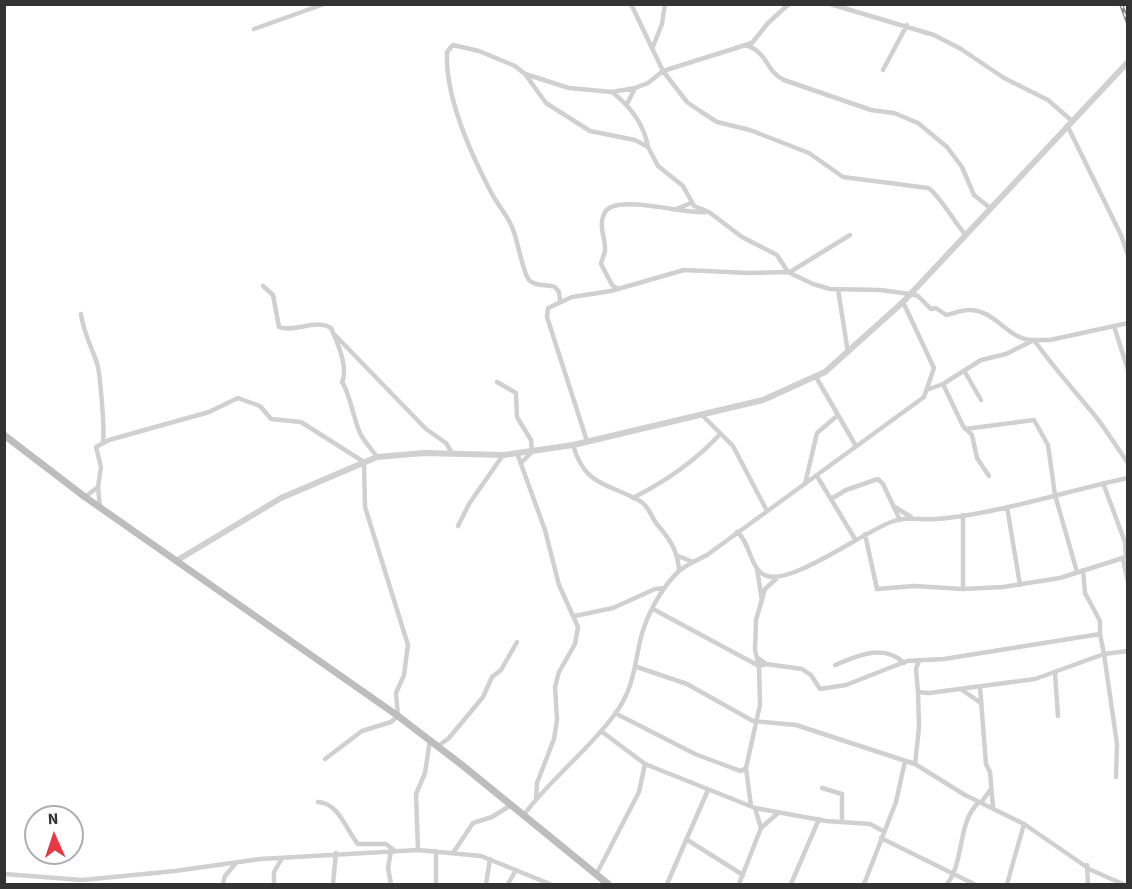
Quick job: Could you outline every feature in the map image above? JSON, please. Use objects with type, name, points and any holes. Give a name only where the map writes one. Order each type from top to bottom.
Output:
[{"type":"main road","points":[[4,435],[8,443],[398,716],[608,885]]},
{"type":"street","points":[[254,29],[324,4]]},
{"type":"street","points":[[631,4],[663,71],[687,102],[717,122],[750,130],[809,153],[843,177],[869,179],[934,191],[949,217],[965,234]]},
{"type":"street","points":[[652,49],[662,24],[665,4]]},
{"type":"street","points":[[560,301],[559,292],[555,287],[536,285],[528,279],[512,227],[491,192],[468,143],[453,97],[447,52],[453,45],[479,51],[507,62],[525,74],[569,88],[612,92],[635,88],[648,83],[663,71],[756,41],[768,23],[789,4]]},
{"type":"street","points":[[830,4],[907,25],[934,35],[961,49],[982,65],[1048,100],[1069,123],[1128,255]]},
{"type":"street","points":[[883,70],[907,25]]},
{"type":"street","points":[[745,45],[761,52],[774,75],[784,80],[871,110],[894,113],[918,123],[947,147],[962,167],[974,195],[990,208]]},
{"type":"street","points":[[176,561],[281,498],[377,457],[452,453],[504,455],[573,445],[763,400],[816,377],[848,353],[911,294],[1128,62]]},
{"type":"street","points":[[525,74],[546,103],[586,129],[635,140],[648,147]]},
{"type":"street","points":[[627,104],[635,88]]},
{"type":"street","points":[[612,92],[627,104],[642,128],[648,147],[658,166],[683,186],[692,203],[742,237],[777,255],[789,272],[813,284],[838,289],[880,290],[911,294],[918,296],[931,309],[936,308],[946,315],[966,309],[998,320],[1012,335],[1023,340],[1050,340],[1128,322]]},
{"type":"street","points":[[672,210],[692,203]]},
{"type":"street","points":[[612,288],[601,264],[605,251],[601,231],[604,213],[613,206],[621,204],[654,205],[692,214],[708,212]]},
{"type":"street","points":[[587,441],[546,312],[560,301],[612,288],[618,289],[684,270],[789,272],[850,235]]},
{"type":"street","points":[[263,286],[273,295],[279,327],[285,329],[325,324],[331,328],[342,362],[345,376],[342,382],[347,387],[349,404],[360,434],[377,457]]},
{"type":"street","points":[[838,289],[848,353]]},
{"type":"street","points":[[523,816],[615,714],[637,667],[641,637],[653,609],[664,588],[679,571],[707,555],[817,476],[920,401],[929,389],[934,373],[932,362],[903,302]]},
{"type":"street","points":[[81,314],[82,328],[98,366],[104,426],[103,442]]},
{"type":"street","points":[[1114,326],[1128,370]]},
{"type":"street","points":[[333,333],[426,429],[446,443],[452,453]]},
{"type":"street","points":[[929,389],[944,384],[981,360],[1005,354],[1035,340]]},
{"type":"street","points":[[1035,340],[1051,359],[1061,378],[1100,422],[1128,464]]},
{"type":"street","points":[[964,372],[981,400]]},
{"type":"street","points":[[816,377],[856,446]]},
{"type":"street","points":[[497,382],[516,393],[517,417],[531,440],[532,452],[521,463]]},
{"type":"street","points":[[944,384],[966,429],[972,432],[1034,420],[1048,445],[1055,495],[1077,572]]},
{"type":"street","points":[[100,507],[98,487],[101,467],[95,450],[103,442],[209,412],[240,398],[260,406],[271,419],[301,422],[320,437],[364,462]]},
{"type":"street","points":[[702,415],[733,446],[766,511]]},
{"type":"street","points":[[805,484],[817,433],[838,415]]},
{"type":"street","points":[[972,432],[981,467],[989,476]]},
{"type":"street","points":[[633,498],[686,466],[720,434]]},
{"type":"street","points":[[573,445],[586,474],[648,508],[656,523],[666,532],[678,556],[679,571]]},
{"type":"street","points":[[517,453],[545,530],[559,585],[575,616],[578,627],[577,639],[559,672],[555,687],[554,739],[537,783],[536,799]]},
{"type":"street","points":[[458,526],[469,504],[504,455]]},
{"type":"street","points":[[325,759],[362,731],[391,722],[398,716],[396,693],[404,675],[408,645],[364,507],[364,462]]},
{"type":"street","points":[[817,476],[855,539]]},
{"type":"street","points":[[761,828],[753,807],[746,768],[758,722],[759,666],[755,632],[767,586],[780,576],[814,564],[855,539],[900,520],[911,517],[931,519],[1007,507],[1128,478]]},
{"type":"street","points":[[831,499],[846,490],[878,479],[900,520]]},
{"type":"street","points":[[865,534],[878,589],[914,586],[963,589],[1020,585],[1060,578],[1127,556],[1127,550],[1103,483]]},
{"type":"street","points":[[85,497],[98,487]]},
{"type":"street","points":[[895,507],[911,517]]},
{"type":"street","points":[[1007,507],[1020,585]]},
{"type":"street","points":[[963,515],[963,589]]},
{"type":"street","points":[[737,532],[746,540],[757,569],[762,604]]},
{"type":"street","points":[[678,556],[693,562]]},
{"type":"street","points":[[1122,559],[1128,582]]},
{"type":"street","points":[[757,569],[767,576],[780,576]]},
{"type":"street","points":[[1083,570],[1084,593],[1100,621],[1117,744],[1116,777]]},
{"type":"street","points":[[575,616],[607,610],[655,589],[664,588]]},
{"type":"street","points":[[653,609],[759,666],[766,664],[802,669],[811,675],[818,687],[823,690],[846,685],[905,662],[944,659],[1100,634]]},
{"type":"street","points":[[438,746],[449,738],[483,697],[492,677],[501,670],[517,642]]},
{"type":"street","points":[[918,692],[962,690],[1055,673],[1104,654],[1128,651]]},
{"type":"street","points":[[835,665],[864,654],[878,652],[896,656],[916,669]]},
{"type":"street","points":[[758,658],[766,664]]},
{"type":"street","points":[[915,764],[919,728],[916,669],[919,660]]},
{"type":"street","points":[[637,667],[687,684],[758,722],[796,725],[851,741],[864,750],[915,764],[980,802],[1024,824],[1087,866],[1123,885]]},
{"type":"street","points":[[1055,673],[1059,716]]},
{"type":"street","points":[[980,687],[986,764],[991,779],[993,808]]},
{"type":"street","points":[[962,690],[981,703]]},
{"type":"street","points":[[615,714],[695,754],[735,769],[746,768]]},
{"type":"street","points":[[601,731],[645,764],[753,807],[819,819],[870,824],[883,831]]},
{"type":"street","points":[[418,850],[416,794],[425,773],[430,740]]},
{"type":"street","points":[[864,885],[896,802],[905,761]]},
{"type":"street","points":[[596,876],[639,792],[645,764]]},
{"type":"street","points":[[822,788],[842,794],[842,821]]},
{"type":"street","points":[[667,885],[708,790]]},
{"type":"street","points":[[947,885],[955,874],[970,814],[990,790]]},
{"type":"street","points":[[318,802],[331,807],[346,822],[358,844],[386,844],[393,851]]},
{"type":"street","points":[[453,853],[473,823],[492,817],[511,805]]},
{"type":"street","points":[[739,885],[761,828],[778,813]]},
{"type":"street","points":[[791,885],[819,819]]},
{"type":"street","points":[[1007,885],[1024,824]]},
{"type":"street","points":[[881,838],[974,885]]},
{"type":"street","points":[[686,839],[744,875]]},
{"type":"street","points":[[4,874],[82,880],[336,853],[418,850],[490,859],[550,885]]},
{"type":"street","points":[[391,885],[388,868],[393,851]]},
{"type":"street","points":[[436,851],[436,885]]},
{"type":"street","points":[[333,885],[336,853]]},
{"type":"street","points":[[274,885],[274,872],[282,858]]},
{"type":"street","points":[[486,885],[490,859]]},
{"type":"street","points":[[222,885],[225,876],[236,863]]},
{"type":"street","points":[[1087,866],[1088,885]]},
{"type":"street","points":[[508,885],[516,870]]},
{"type":"railway","points":[[1121,4],[1128,23]]}]
